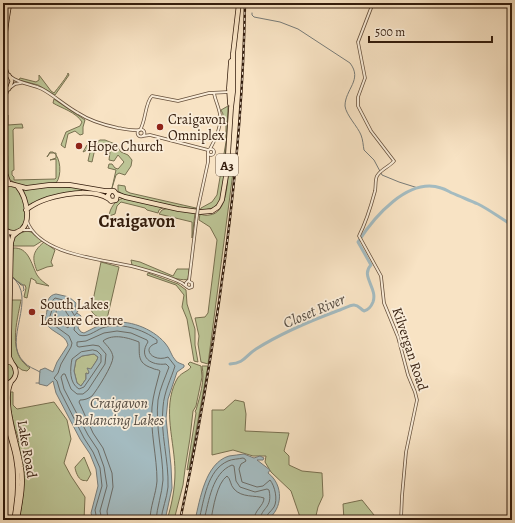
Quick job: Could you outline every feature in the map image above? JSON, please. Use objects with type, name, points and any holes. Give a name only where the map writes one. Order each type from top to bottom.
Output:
[{"type":"highway","name":"A3","points":[[230,108],[229,92],[239,3]]},
{"type":"highway","name":"A3","points":[[9,183],[26,188],[49,185],[70,185],[110,192],[114,191],[117,194],[178,209],[200,212],[212,211],[218,207],[222,200],[227,170],[230,108],[229,92],[234,60],[233,53]]},
{"type":"highway","points":[[3,185],[9,183]]},
{"type":"highway","points":[[12,363],[3,359],[6,351],[11,241],[14,235],[25,226],[26,220],[26,210],[22,194],[16,185]]},
{"type":"highway","points":[[108,199],[110,192]]},
{"type":"highway","points":[[26,210],[44,200],[71,194],[100,196],[113,201],[125,196]]},
{"type":"highway","points":[[117,194],[117,199]]},
{"type":"highway","points":[[4,229],[12,233],[20,231]]},
{"type":"highway","points":[[4,229],[8,238],[9,357],[12,363]]},
{"type":"highway","name":"Lake Road","points":[[12,363],[15,366],[16,373],[8,392],[10,415],[22,476],[22,492],[17,520]]},
{"type":"highway","points":[[3,384],[11,382]]},
{"type":"highway","name":"Lake Road","points":[[3,384],[8,424],[16,455],[18,474],[18,490],[14,520]]},
{"type":"main road","points":[[3,26],[6,3]]},
{"type":"main road","points":[[9,183],[6,174],[4,100],[12,81],[4,66],[10,3]]},
{"type":"main road","points":[[3,91],[7,90]]},
{"type":"street","name":"Kilvergan Road","points":[[373,3],[358,42],[365,78],[358,97],[358,106],[371,130],[394,161],[390,166],[380,172],[376,178],[374,193],[360,239],[381,276],[384,303],[398,337],[408,375],[417,400],[405,460],[401,520]]},
{"type":"street","points":[[7,74],[22,83]]},
{"type":"street","points":[[10,87],[16,83],[37,87],[78,114],[114,127],[132,131],[143,136],[150,135]]},
{"type":"street","points":[[138,134],[143,124],[149,100],[152,96],[177,101],[196,96],[229,92]]},
{"type":"street","points":[[208,162],[214,153],[214,142],[220,119],[214,93]]},
{"type":"street","points":[[143,124],[143,136]]},
{"type":"street","points":[[132,131],[144,131],[150,135],[208,151],[212,155]]},
{"type":"street","points":[[26,220],[32,231],[53,246],[75,255],[132,266],[180,282],[188,283],[198,208],[208,162],[208,151],[214,142]]},
{"type":"street","points":[[208,151],[213,150]]},
{"type":"street","points":[[20,231],[32,231]]},
{"type":"green space","points":[[68,73],[69,75],[55,95],[38,85],[19,80],[20,78],[36,82],[39,80],[39,75],[54,93]]},
{"type":"green space","points":[[54,99],[85,120],[83,134],[80,135],[75,131],[68,134],[65,148],[61,145],[66,132],[80,126],[82,122],[72,113],[53,103]]},
{"type":"green space","points":[[228,106],[225,175],[220,202],[213,208],[200,211],[201,208],[212,202],[217,195],[226,142],[226,121],[222,120],[223,114],[221,110]]},
{"type":"green space","points":[[8,115],[8,125],[22,124],[23,128],[15,128],[13,130],[14,170],[12,171],[12,175],[14,180],[55,179],[56,159],[50,160],[56,158],[56,155],[59,162],[60,171],[56,183],[25,186],[8,178],[5,116]]},
{"type":"green space","points":[[100,140],[105,140],[115,144],[121,152],[128,155],[132,160],[131,166],[125,175],[119,173],[116,175],[112,188],[116,170],[108,168],[109,164],[112,164],[118,169],[124,162],[118,155],[114,161],[109,160],[110,152],[108,148],[99,144],[94,153],[92,162],[88,161],[91,148],[83,152],[87,145],[92,145]]},
{"type":"green space","points":[[235,157],[208,364],[201,362],[198,344],[199,336],[195,318],[205,317],[208,313],[217,240],[210,227],[199,220],[200,214],[208,215],[215,213],[220,209],[227,188],[229,167],[232,165]]},
{"type":"green space","points":[[13,185],[22,197],[26,212],[25,221],[19,230],[8,230],[3,226],[3,186]]},
{"type":"green space","points":[[118,185],[125,186],[126,191],[130,193],[196,208],[195,211],[124,195],[118,191]]},
{"type":"green space","points":[[49,186],[82,188],[81,192],[55,195],[27,209],[21,189],[26,190]]},
{"type":"green space","points":[[124,198],[164,207],[159,210],[158,213],[121,202],[117,206],[115,214],[109,216],[110,210],[114,205]]},
{"type":"green space","points":[[169,208],[195,213],[192,238],[192,222],[159,214],[162,210]]},
{"type":"green space","points":[[27,231],[31,232],[42,241],[34,246],[13,246],[15,237]]},
{"type":"green space","points":[[44,242],[55,250],[51,262],[53,266],[37,271],[34,262],[34,255],[37,249]]},
{"type":"green space","points":[[13,248],[18,248],[26,253],[38,277],[49,286],[36,283],[36,281],[31,278],[27,298],[24,297],[26,288],[25,285],[21,285],[12,276]]},
{"type":"green space","points":[[131,260],[140,262],[173,276],[177,269],[189,269],[188,279],[184,280],[170,277],[132,265]]},
{"type":"green space","points":[[101,262],[119,267],[107,319],[98,317],[91,310]]},
{"type":"green space","points":[[148,273],[178,284],[186,290],[187,304],[195,329],[195,345],[198,362],[194,361],[187,319],[182,307],[184,295],[176,285],[147,275]]},
{"type":"green space","points":[[11,300],[21,300],[15,337],[18,355],[30,368],[27,371],[18,367],[11,358]]},
{"type":"green space","points":[[94,354],[98,357],[97,360],[88,374],[86,373],[86,379],[81,386],[77,383],[74,371],[76,360],[82,356]]},
{"type":"green space","points":[[3,362],[11,364],[15,370],[14,376],[9,381],[3,382]]},
{"type":"green space","points":[[190,362],[201,366],[202,377],[196,406],[193,411],[183,485],[174,520],[167,520],[173,496],[175,478],[170,426],[170,403],[176,381],[191,367],[188,364]]},
{"type":"green space","points":[[202,366],[208,366],[189,469],[187,470],[196,413],[195,411],[202,383]]},
{"type":"green space","points":[[10,392],[13,392],[13,405],[17,409],[54,402],[67,420],[71,439],[64,463],[85,497],[84,520],[19,520],[23,490],[23,472],[17,443],[19,441],[10,407]]},
{"type":"green space","points":[[235,400],[244,402],[246,414],[245,431],[289,433],[284,451],[289,456],[289,465],[302,471],[322,473],[323,496],[318,507],[315,520],[301,520],[291,491],[271,472],[265,462],[266,456],[253,456],[233,450],[212,455],[212,410],[224,410]]},
{"type":"green space","points":[[84,457],[91,474],[87,481],[79,478],[75,468]]},
{"type":"green space","points":[[362,500],[378,520],[344,520],[343,504]]},
{"type":"water","name":"Craigavon Balancing Lakes","points":[[56,294],[69,297],[76,303],[75,309],[78,311],[75,315],[77,313],[81,316],[78,328],[81,332],[84,333],[102,324],[116,322],[124,322],[139,326],[147,329],[160,338],[167,345],[176,361],[184,365],[184,367],[177,372],[168,399],[166,418],[172,488],[165,520],[93,520],[91,513],[98,486],[96,469],[90,454],[80,439],[56,393],[53,381],[47,386],[39,384],[40,370],[45,368],[53,372],[57,362],[68,345],[64,338],[52,330],[46,323],[45,319],[47,310],[51,310],[47,307],[47,303],[50,297]],"holes":[[[94,354],[98,357],[91,369],[87,368],[89,372],[88,374],[86,373],[86,379],[81,386],[77,383],[74,371],[76,360],[82,356]]]},
{"type":"water","points":[[244,454],[254,458],[260,456],[264,458],[263,460],[257,460],[270,470],[268,473],[277,484],[279,490],[280,497],[276,510],[267,520],[195,520],[205,483],[214,466],[229,456]]},
{"type":"waterway","points":[[252,13],[254,17],[280,22],[298,29],[350,63],[355,74],[345,106],[361,135],[364,150],[374,160],[382,175],[418,188]]},
{"type":"waterway","name":"Closet River","points":[[230,364],[242,361],[265,343],[316,319],[352,305],[357,306],[364,311],[367,310],[373,302],[374,297],[367,273],[371,265],[358,242],[373,221],[383,211],[404,194],[416,188],[429,186],[442,188],[478,204],[512,225]]},
{"type":"waterway","points":[[12,277],[19,286],[22,296],[22,308],[16,343],[18,353],[26,364],[40,372]]},
{"type":"waterway","points":[[17,281],[23,285],[23,291]]},
{"type":"railway","points":[[180,520],[208,375],[230,223],[242,91],[245,3]]},
{"type":"place","name":"Craigavon Omniplex","points":[[160,127]]},
{"type":"place","name":"Hope Church","points":[[79,146]]},
{"type":"place","name":"South Lakes Leisure Centre","points":[[32,312]]},
{"type":"district","name":"Craigavon","points":[[137,221]]}]
